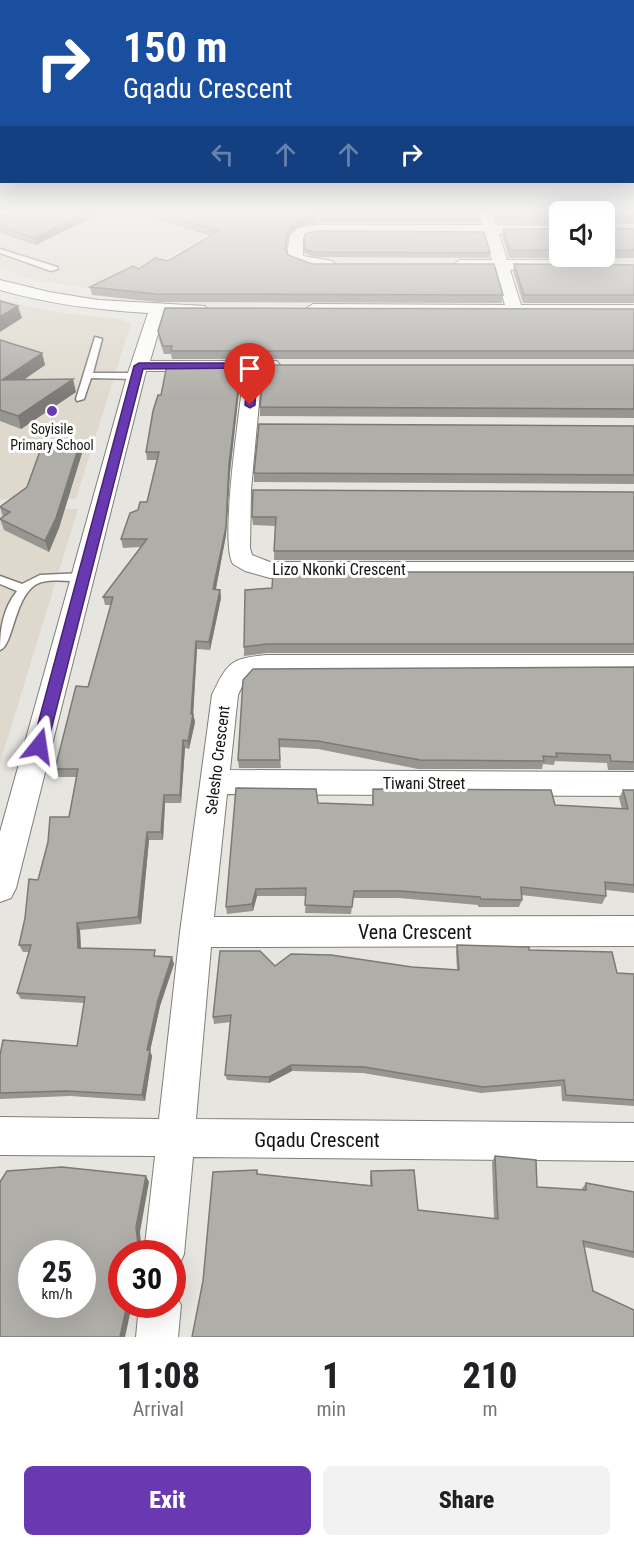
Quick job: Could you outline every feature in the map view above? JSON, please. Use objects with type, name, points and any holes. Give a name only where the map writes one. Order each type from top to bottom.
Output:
[{"type":"street","points":[[504,273],[514,309]]},
{"type":"street","points":[[0,285],[46,297],[93,304],[158,309],[217,309]]},
{"type":"street","points":[[0,888],[138,371],[158,309]]},
{"type":"street","points":[[300,309],[634,310]]},
{"type":"street","name":"Lizo Nkonki Crescent","points":[[254,365],[241,490],[238,548],[241,559],[253,566],[270,570],[634,570]]},
{"type":"street","points":[[138,371],[289,365]]},
{"type":"street","points":[[248,424],[271,424]]},
{"type":"street","points":[[241,490],[265,490]]},
{"type":"street","name":"Selesho Crescent","points":[[165,1240],[213,782],[225,695],[232,678],[246,666],[267,663],[634,664]]},
{"type":"street","name":"Tiwani Street","points":[[213,782],[634,784]]},
{"type":"street","name":"Vena Crescent","points":[[196,932],[634,931]]},
{"type":"street","name":"Gqadu Crescent","points":[[0,1136],[634,1142]]},
{"type":"street","points":[[157,1337],[159,1318]]},
{"type":"lane","points":[[80,399],[98,339]]},
{"type":"lane","points":[[88,375],[138,371]]},
{"type":"lane","points":[[0,646],[17,598],[23,589],[40,579],[83,578]]},
{"type":"lane","points":[[0,580],[23,589]]},
{"type":"shaded area","points":[[14,273],[130,273],[95,289],[28,279]]},
{"type":"shaded area","name":"Soyisile Primary School","points":[[0,299],[70,314],[114,318],[131,323],[76,499],[0,499]]},
{"type":"shaded area","points":[[0,507],[78,509],[0,763]]},
{"type":"building","points":[[118,273],[497,273],[503,295],[156,294],[90,287]]},
{"type":"building","points":[[517,273],[634,273],[634,295],[524,295]]},
{"type":"building","points":[[0,301],[18,306],[0,317]]},
{"type":"building","points":[[165,308],[634,309],[634,351],[171,351],[172,346],[163,346],[158,331]]},
{"type":"building","points":[[0,340],[42,353],[2,380],[73,379],[18,416],[0,410]]},
{"type":"building","points":[[167,365],[241,365],[229,464],[226,527],[213,589],[220,590],[209,642],[196,641],[191,714],[193,714],[188,741],[183,740],[180,795],[164,795],[161,832],[147,832],[138,917],[77,923],[78,948],[155,950],[154,956],[172,957],[158,1000],[147,1050],[150,1050],[142,1095],[66,1091],[0,1093],[0,1055],[3,1040],[77,1046],[85,997],[17,993],[31,945],[19,945],[25,918],[29,879],[38,880],[48,842],[50,817],[69,817],[78,769],[55,769],[76,686],[88,687],[113,597],[103,597],[147,539],[121,539],[130,513],[138,510],[140,502],[147,502],[159,452],[146,452],[153,411],[158,395],[161,395]]},
{"type":"building","points":[[264,365],[634,365],[634,409],[260,407]]},
{"type":"building","points":[[259,424],[634,426],[634,475],[254,473]]},
{"type":"building","points":[[43,443],[80,443],[56,518],[45,541],[0,519],[10,512],[0,507],[27,487]]},
{"type":"building","points":[[253,490],[634,492],[634,551],[274,551],[276,517],[252,517]]},
{"type":"building","points":[[273,572],[634,572],[634,644],[266,644],[244,647],[245,590],[272,588]]},
{"type":"building","points":[[634,667],[634,762],[611,761],[610,755],[556,753],[557,757],[543,756],[544,761],[420,760],[318,741],[279,739],[280,760],[238,760],[243,680],[253,669]]},
{"type":"building","points":[[236,788],[316,789],[318,803],[373,805],[373,789],[551,790],[555,805],[628,809],[623,790],[634,790],[634,885],[605,882],[606,896],[521,887],[522,900],[481,899],[480,897],[400,891],[354,891],[352,907],[305,905],[306,888],[256,889],[252,904],[226,907]]},
{"type":"building","points":[[457,945],[612,952],[617,973],[634,974],[634,1100],[566,1095],[564,1080],[483,1087],[364,1067],[291,1065],[269,1077],[225,1075],[231,1015],[213,1017],[220,951],[260,951],[275,966],[291,954],[331,955],[412,967],[459,970]]},
{"type":"building","points":[[495,1156],[536,1160],[537,1187],[586,1190],[586,1183],[634,1192],[634,1252],[583,1241],[593,1291],[634,1310],[634,1337],[192,1337],[203,1281],[213,1172],[257,1170],[257,1174],[372,1186],[371,1171],[414,1170],[418,1210],[498,1219]]},
{"type":"building","points":[[62,1167],[146,1176],[136,1227],[137,1240],[108,1240],[108,1318],[124,1318],[120,1337],[0,1337],[0,1182],[7,1171]]},
{"type":"place","name":"Soyisile Primary School","points":[[52,411]]},
{"type":"route","points":[[39,746],[139,366],[254,365],[250,405]]}]
